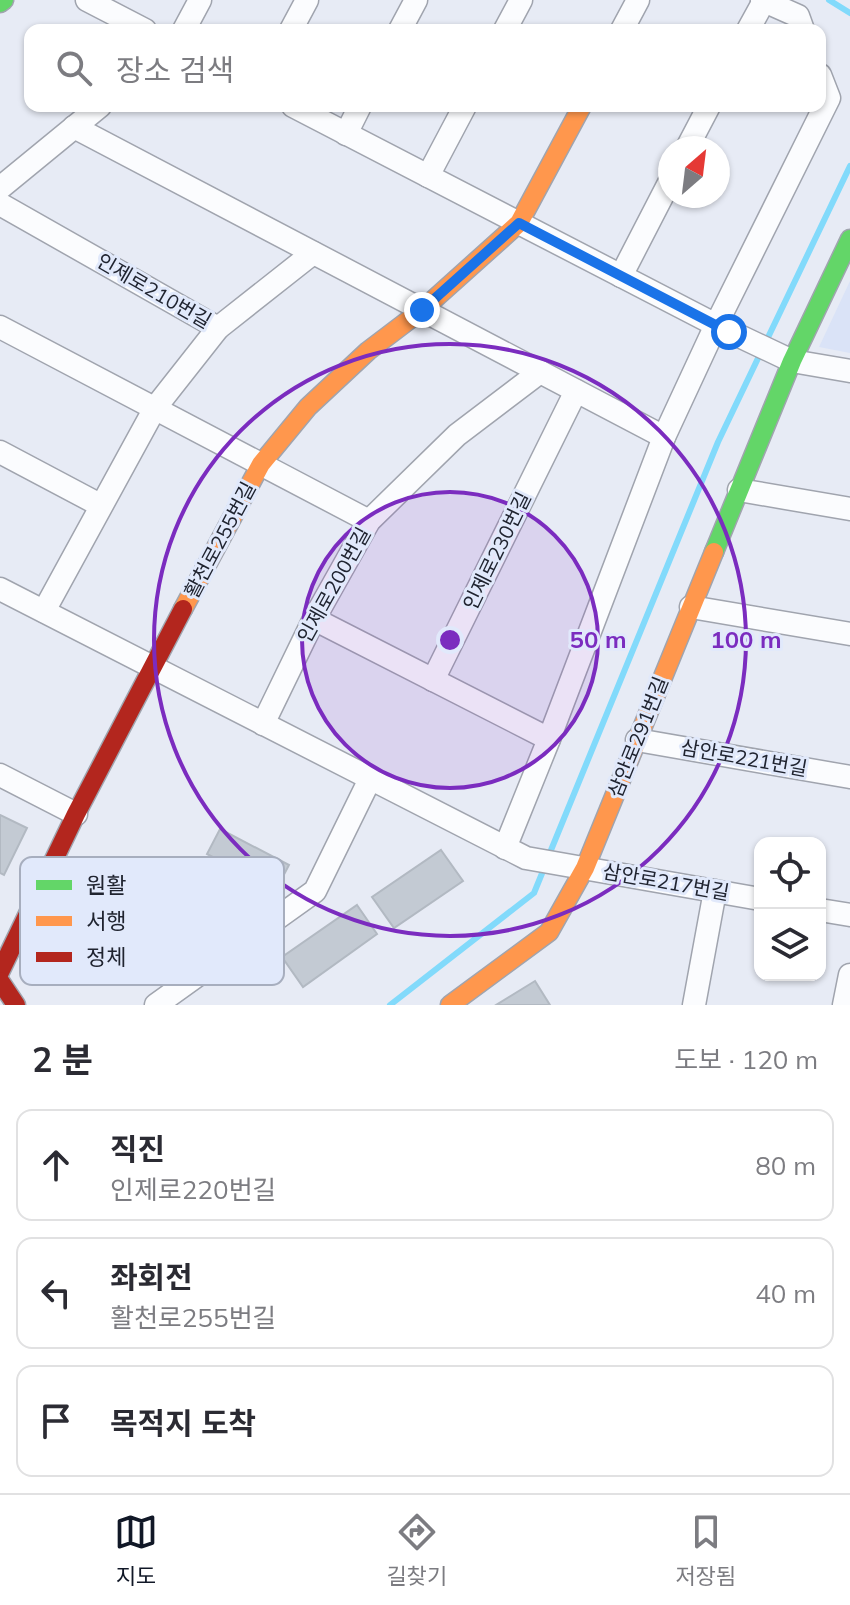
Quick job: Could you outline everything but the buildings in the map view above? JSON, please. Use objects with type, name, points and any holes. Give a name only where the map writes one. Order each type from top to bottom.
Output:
[{"type":"street","points":[[87,0],[133,24]]},
{"type":"street","points":[[187,24],[200,0]]},
{"type":"street","points":[[294,24],[307,0]]},
{"type":"street","points":[[403,24],[416,0]]},
{"type":"street","points":[[508,24],[521,0]]},
{"type":"street","points":[[625,24],[638,0]]},
{"type":"street","points":[[751,24],[763,0],[798,16],[801,24]]},
{"type":"street","points":[[0,188],[93,112]]},
{"type":"street","points":[[304,112],[785,358],[850,371]]},
{"type":"street","points":[[346,134],[357,112]]},
{"type":"street","points":[[428,176],[462,112]]},
{"type":"street","name":"활천로255번길","points":[[55,857],[152,667],[261,464],[308,407],[368,351],[422,310],[519,223],[579,112]]},
{"type":"street","points":[[693,136],[706,112]]},
{"type":"street","points":[[0,589],[505,848],[664,437],[723,328],[823,112]]},
{"type":"street","points":[[74,127],[664,437]]},
{"type":"street","name":"인제로210번길","points":[[0,204],[218,328],[155,408],[44,611]]},
{"type":"street","points":[[621,276],[658,204]]},
{"type":"street","name":"삼안로291번길","points":[[579,866],[637,740],[739,490],[785,358],[850,239]]},
{"type":"street","points":[[218,328],[313,253]]},
{"type":"street","points":[[0,327],[369,521]]},
{"type":"street","name":"인제로200번길","points":[[263,724],[314,619],[369,521],[457,435],[540,372]]},
{"type":"street","name":"인제로230번길","points":[[433,680],[576,391]]},
{"type":"street","points":[[0,452],[100,505]]},
{"type":"street","points":[[739,490],[850,509]]},
{"type":"street","points":[[691,607],[850,634]]},
{"type":"street","points":[[314,619],[549,739]]},
{"type":"street","name":"삼안로221번길","points":[[637,740],[850,777]]},
{"type":"street","points":[[0,775],[76,814]]},
{"type":"street","points":[[284,913],[315,891],[370,779]]},
{"type":"street","name":"삼안로217번길","points":[[505,848],[526,858],[754,898]]},
{"type":"street","points":[[450,1005],[549,932],[579,866]]},
{"type":"street","points":[[694,1005],[715,891]]},
{"type":"street","points":[[826,911],[850,915]]},
{"type":"street","name":"활천로255번길","points":[[0,972],[20,930]]},
{"type":"street","points":[[844,1005],[850,975]]},
{"type":"street","points":[[0,981],[16,1005]]},
{"type":"street","points":[[156,1005],[184,985]]},
{"type":"shaded area","points":[[850,281],[850,353],[819,347]]},
{"type":"waterway","points":[[829,0],[850,13]]},
{"type":"waterway","points":[[549,855],[718,442],[850,166]]},
{"type":"waterway","points":[[390,1005],[534,893],[545,866]]},
{"type":"traffic: fast","points":[[0,3],[4,0]]},
{"type":"traffic: fast","points":[[714,552],[792,361],[850,239]]},
{"type":"traffic: slow","points":[[183,609],[261,464],[308,407],[368,351],[422,310],[519,223],[579,112]]},
{"type":"traffic: slow","points":[[450,1005],[549,932],[585,868],[714,552]]},
{"type":"traffic: jam","points":[[55,857],[183,609]]},
{"type":"traffic: jam","points":[[0,972],[20,930]]},
{"type":"traffic: jam","points":[[0,981],[16,1005]]},
{"type":"route","points":[[422,310],[519,223],[729,332]]}]
